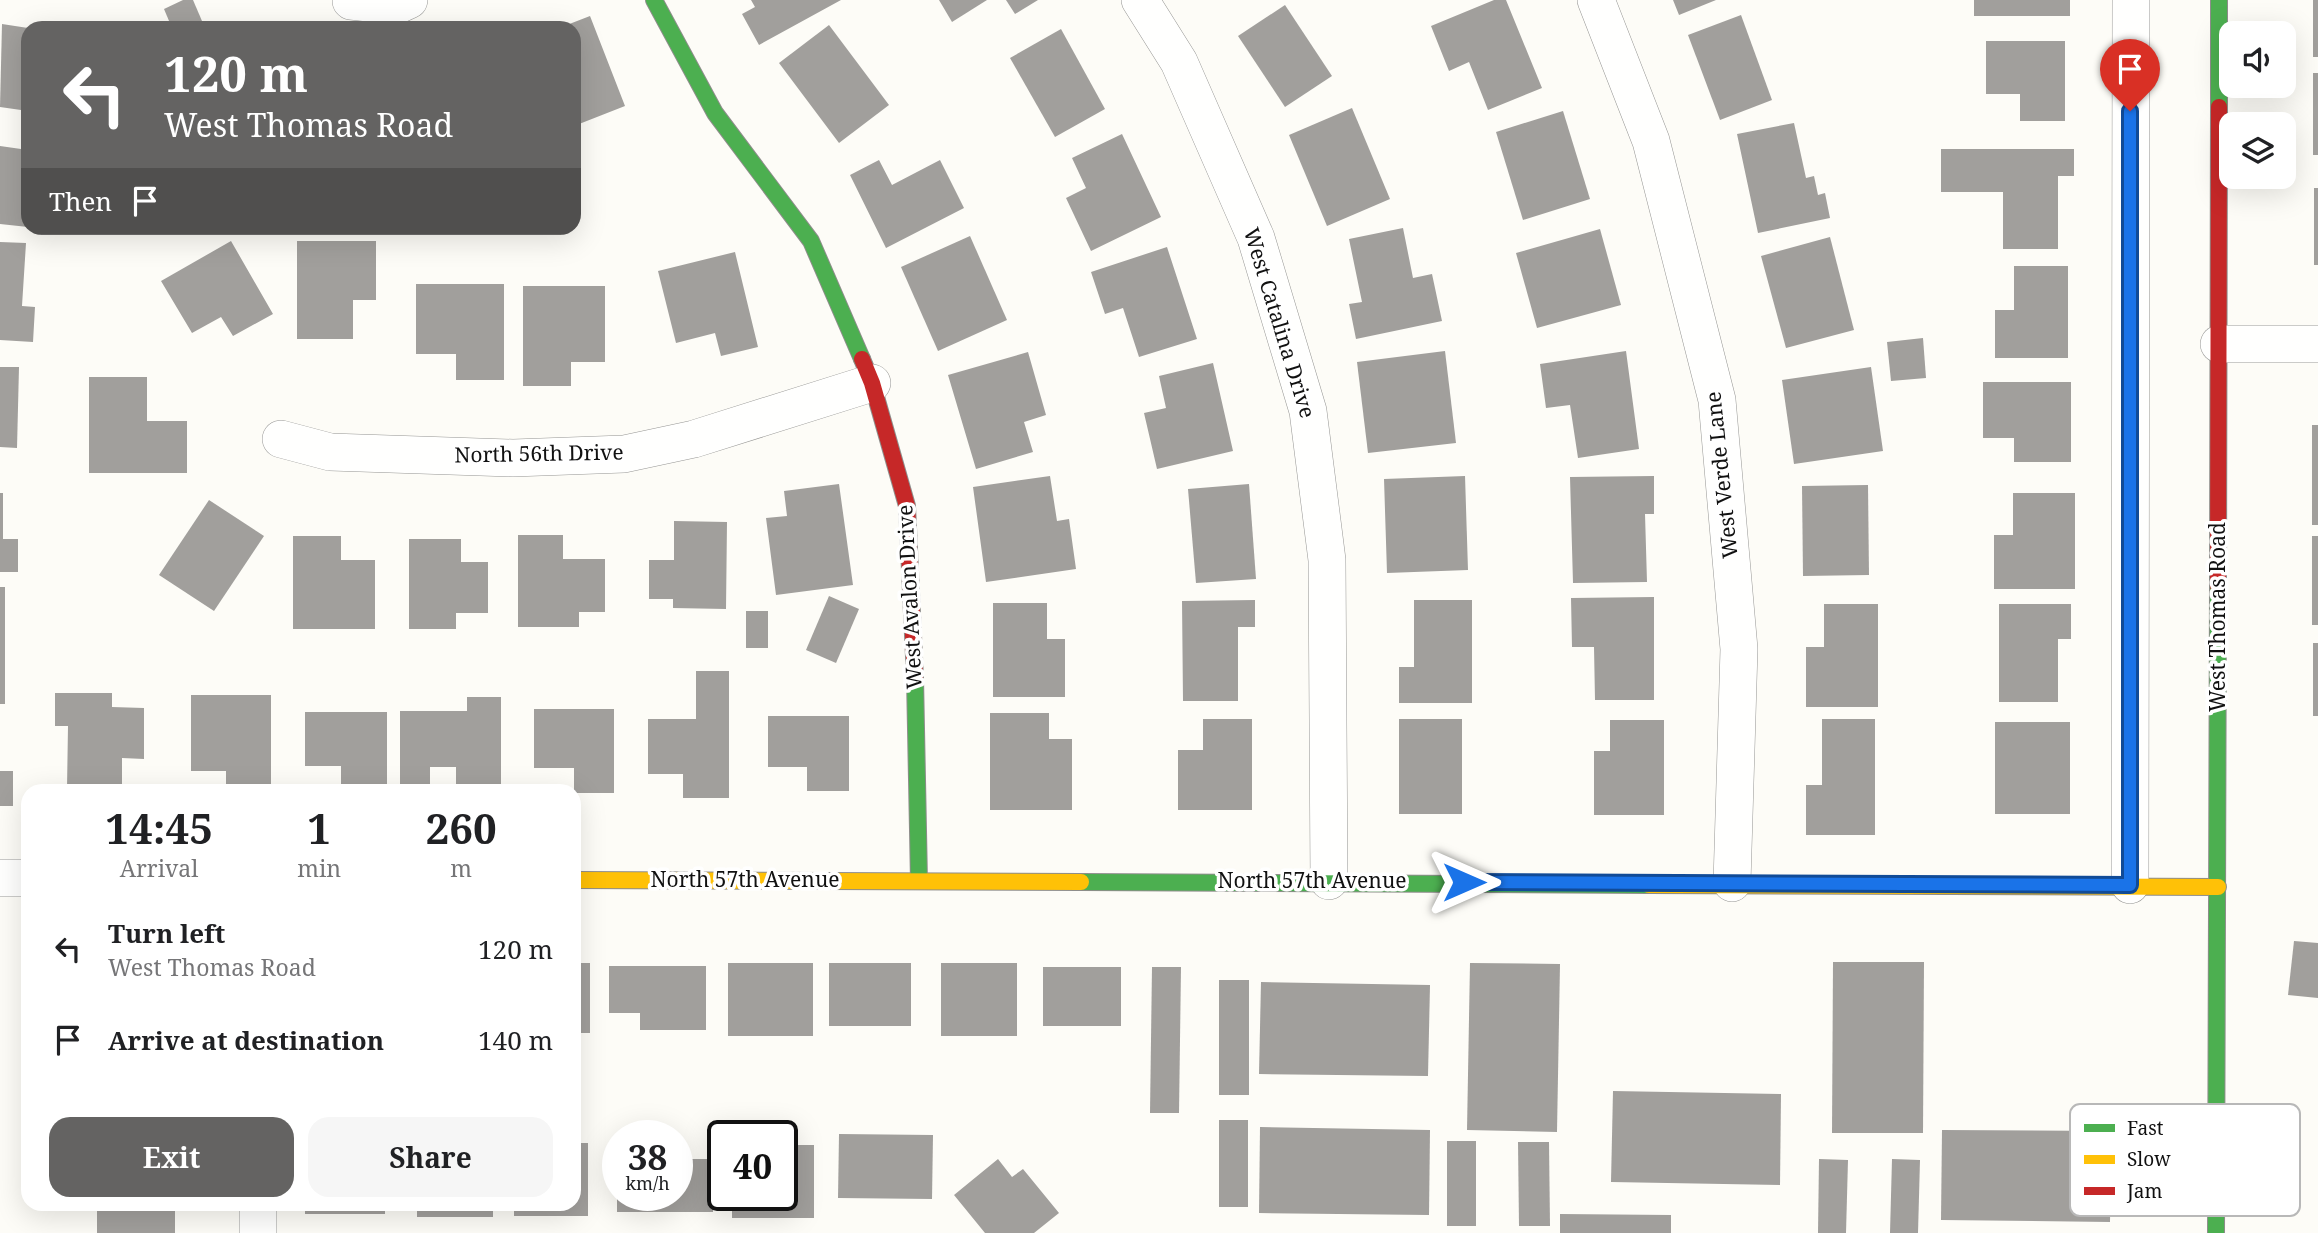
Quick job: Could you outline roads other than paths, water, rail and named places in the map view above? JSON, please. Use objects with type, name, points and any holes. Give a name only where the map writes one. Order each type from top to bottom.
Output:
[{"type":"street","points":[[351,1],[396,6],[409,0]]},
{"type":"street","name":"West Avalon Drive","points":[[654,0],[715,113],[811,241],[872,383],[906,506],[914,607],[919,881]]},
{"type":"street","name":"West Catalina Drive","points":[[1140,0],[1179,62],[1256,238],[1308,411],[1327,560],[1329,881]]},
{"type":"street","name":"West Verde Lane","points":[[1596,0],[1651,141],[1717,400],[1739,649],[1732,883]]},
{"type":"street","points":[[2130,0],[2130,885]]},
{"type":"street","name":"West Thomas Road","points":[[2217,1104],[2219,0]]},
{"type":"street","points":[[2219,344],[2318,344]]},
{"type":"street","name":"North 56th Drive","points":[[281,439],[330,453],[513,458],[624,454],[694,439],[872,383]]},
{"type":"street","points":[[0,878],[21,878]]},
{"type":"street","name":"North 57th Avenue","points":[[581,880],[1329,881],[2218,887]]},
{"type":"street","points":[[258,1211],[258,1233]]}]
